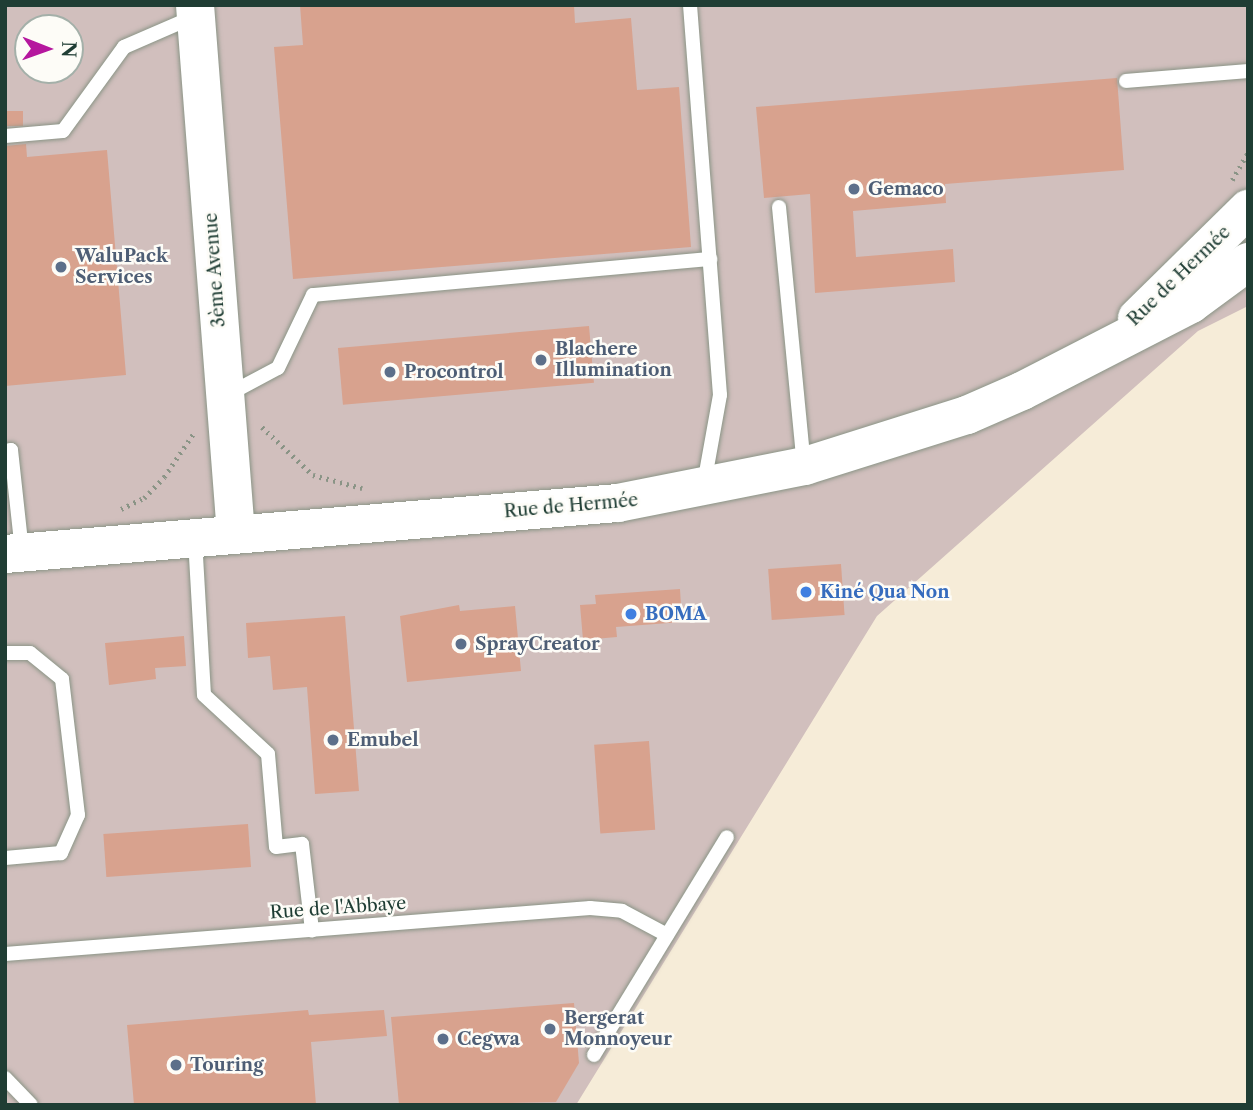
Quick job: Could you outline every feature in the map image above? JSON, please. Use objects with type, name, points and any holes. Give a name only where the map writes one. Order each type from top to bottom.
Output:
[{"type":"street","name":"3ème Avenue","points":[[195,10],[236,534]]},
{"type":"street","name":"Rue de Hermée","points":[[1110,343],[1239,196]]},
{"type":"street","name":"Rue de Hermée","points":[[14,553],[618,503],[704,489],[805,466],[967,415],[1191,304],[1248,262]]},
{"type":"lane","points":[[690,5],[720,395],[704,489]]},
{"type":"lane","points":[[5,136],[63,131],[124,47],[195,10]]},
{"type":"lane","points":[[1126,81],[1248,71]]},
{"type":"lane","points":[[779,207],[805,466]]},
{"type":"lane","points":[[226,410],[278,368],[313,295],[710,259]]},
{"type":"lane","points":[[5,451],[11,450],[14,553]]},
{"type":"lane","points":[[195,538],[204,695],[268,754],[276,847],[302,844],[312,930]]},
{"type":"lane","points":[[5,653],[30,653],[62,679],[78,815],[61,853],[5,858]]},
{"type":"lane","points":[[594,1055],[727,837]]},
{"type":"lane","name":"Rue de l'Abbaye","points":[[5,954],[590,908],[622,911],[667,935]]},
{"type":"lane","points":[[5,1078],[31,1105]]},
{"type":"path","points":[[1239,196],[1248,152]]},
{"type":"path","points":[[108,512],[144,498],[201,424],[226,410],[257,423],[313,475],[370,489]]},
{"type":"shaded area","points":[[5,5],[1248,5],[1248,306],[1198,331],[877,616],[576,1105],[5,1105]]},
{"type":"building","points":[[300,5],[574,5],[575,23],[631,18],[637,90],[679,87],[691,247],[293,279],[274,47],[303,45]]},
{"type":"building","name":"Gemaco","points":[[1117,78],[1124,170],[945,184],[946,203],[853,211],[856,257],[953,249],[955,282],[815,293],[810,194],[764,198],[756,107]]},
{"type":"building","points":[[5,111],[23,111],[23,126],[5,126]]},
{"type":"building","name":"WaluPack Services","points":[[26,144],[27,157],[107,150],[126,375],[5,386],[5,146]]},
{"type":"building","points":[[589,326],[594,383],[343,405],[338,348]]},
{"type":"building","name":"Kiné Qua Non","points":[[841,564],[845,615],[772,620],[768,569]]},
{"type":"building","name":"BOMA","points":[[680,589],[682,622],[616,627],[617,637],[583,640],[580,605],[596,604],[595,595]]},
{"type":"building","name":"SprayCreator","points":[[459,605],[460,611],[515,606],[521,671],[407,682],[400,616]]},
{"type":"building","name":"Emubel","points":[[345,616],[359,791],[315,794],[307,687],[273,690],[270,656],[248,658],[246,623]]},
{"type":"building","points":[[184,636],[186,666],[155,668],[156,679],[109,685],[105,643]]},
{"type":"building","points":[[649,741],[655,830],[600,834],[594,745]]},
{"type":"building","points":[[248,824],[251,867],[106,877],[103,834]]},
{"type":"building","points":[[574,1003],[579,1063],[556,1102],[399,1105],[391,1017]]},
{"type":"building","points":[[308,1010],[309,1015],[384,1010],[387,1036],[311,1042],[316,1105],[134,1105],[127,1025]]},
{"type":"place","name":"Gemaco","points":[[854,189]]},
{"type":"place","name":"WaluPack Services","points":[[61,267]]},
{"type":"place","name":"Blachere Illumination","points":[[541,360]]},
{"type":"place","name":"Procontrol","points":[[390,372]]},
{"type":"place","name":"Kiné Qua Non","points":[[806,592]]},
{"type":"place","name":"BOMA","points":[[631,614]]},
{"type":"place","name":"SprayCreator","points":[[461,644]]},
{"type":"place","name":"Emubel","points":[[333,740]]},
{"type":"place","name":"Bergerat Monnoyeur","points":[[550,1029]]},
{"type":"place","name":"Cegwa","points":[[443,1039]]},
{"type":"place","name":"Touring","points":[[176,1065]]}]
